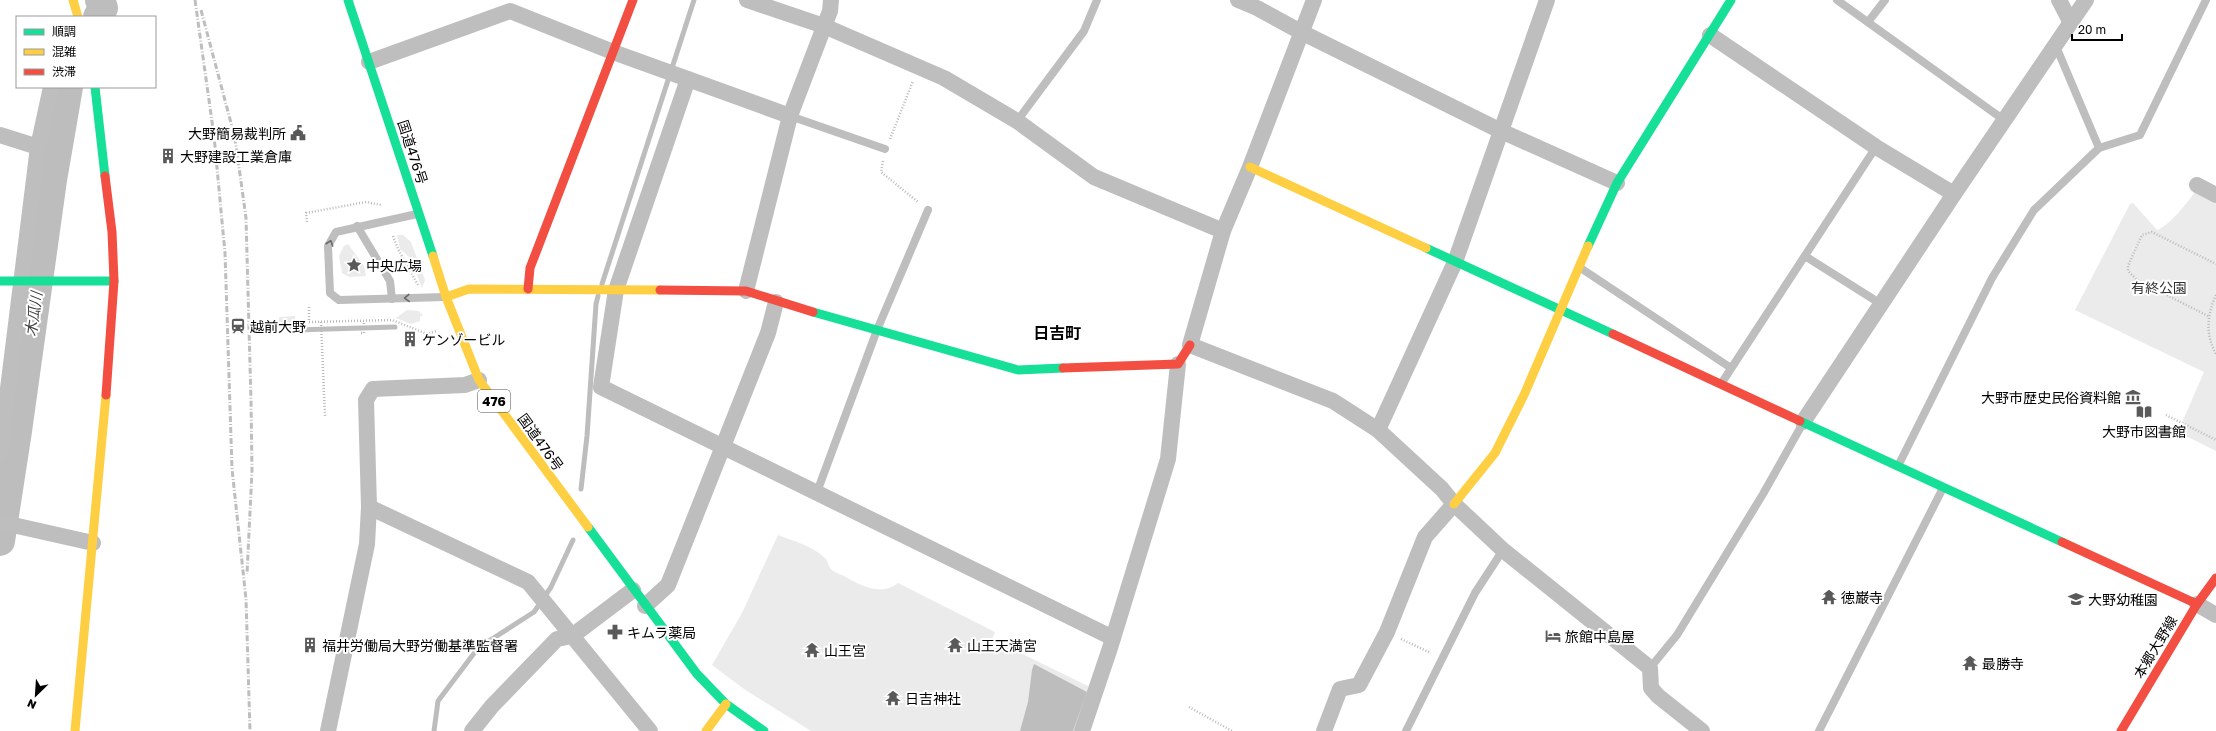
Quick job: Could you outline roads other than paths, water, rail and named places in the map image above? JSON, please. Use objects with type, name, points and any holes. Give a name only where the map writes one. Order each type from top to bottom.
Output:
[{"type":"main road","name":"国道476号","points":[[348,0],[446,297],[479,380],[633,590],[697,674],[726,704],[764,731]]},
{"type":"main road","points":[[528,289],[530,268],[633,0]]},
{"type":"main road","points":[[1454,504],[1495,453],[1524,395],[1559,310],[1617,183],[1731,0]]},
{"type":"main road","points":[[75,731],[111,346],[114,281],[112,232],[95,88]]},
{"type":"main road","points":[[1250,167],[2197,604]]},
{"type":"main road","points":[[0,281],[114,281]]},
{"type":"main road","points":[[446,297],[469,289],[746,291],[776,302],[1018,370],[1178,364],[1190,345]]},
{"type":"main road","name":"本郷大野線","points":[[2121,731],[2197,604],[2216,578]]},
{"type":"main road","points":[[706,731],[726,704]]},
{"type":"street","points":[[747,0],[824,26],[944,78],[1017,121],[1094,176],[1223,231]]},
{"type":"street","points":[[746,291],[790,116],[830,11],[831,0]]},
{"type":"street","points":[[1238,0],[1257,8],[1301,32],[1501,132],[1617,183]]},
{"type":"street","points":[[1314,0],[1250,167],[1223,231],[1190,345],[1333,401],[1378,430],[1442,488],[1454,504],[1503,550],[1650,668],[1651,688],[1658,696],[1702,731]]},
{"type":"street","points":[[1378,430],[1455,262],[1547,0]]},
{"type":"street","points":[[2059,0],[2070,21]]},
{"type":"street","points":[[1803,422],[2054,44],[2086,0]]},
{"type":"street","points":[[369,62],[508,6],[613,52],[790,116]]},
{"type":"street","points":[[1710,35],[1876,147],[1954,194]]},
{"type":"street","points":[[688,79],[613,290],[601,387],[722,448],[817,492],[993,581],[1113,638]]},
{"type":"street","points":[[0,453],[25,281],[38,147],[51,88]]},
{"type":"street","points":[[0,135],[38,147]]},
{"type":"street","points":[[2197,185],[2216,195]]},
{"type":"street","points":[[645,606],[668,585],[768,333],[776,302]]},
{"type":"street","points":[[1082,731],[1113,638],[1168,460],[1178,364]]},
{"type":"street","points":[[328,731],[367,544],[369,507],[366,400],[373,389],[465,385],[479,380]]},
{"type":"street","points":[[1324,731],[1340,689],[1359,686],[1387,632],[1425,536],[1454,504]]},
{"type":"street","points":[[369,507],[528,582],[650,731]]},
{"type":"street","points":[[7,523],[93,543]]},
{"type":"street","points":[[472,731],[492,706],[557,639],[572,636],[633,590]]},
{"type":"street","points":[[2197,604],[2216,615]]},
{"type":"lane","points":[[1017,121],[1084,31],[1097,0]]},
{"type":"lane","points":[[1837,0],[2004,120]]},
{"type":"lane","points":[[1868,22],[1885,0]]},
{"type":"lane","points":[[1898,466],[1992,278],[2034,210],[2099,148],[2140,135],[2206,0]]},
{"type":"lane","points":[[2054,44],[2099,148]]},
{"type":"lane","points":[[790,116],[885,150]]},
{"type":"lane","points":[[1721,384],[1876,147]]},
{"type":"lane","points":[[817,492],[877,330],[928,210]]},
{"type":"lane","points":[[419,214],[357,226],[336,232],[328,246],[330,293],[339,300],[446,297]]},
{"type":"lane","points":[[357,226],[390,281],[392,299]]},
{"type":"lane","points":[[1805,256],[1881,304]]},
{"type":"lane","points":[[1579,266],[1731,368]]},
{"type":"lane","points":[[1650,668],[1677,635],[1763,494],[1803,422]]},
{"type":"lane","points":[[1819,731],[1944,487]]},
{"type":"lane","points":[[1406,731],[1444,659],[1475,593],[1503,550]]},
{"type":"waterway","name":"木瓜川","points":[[99,16],[103,8],[100,0]]},
{"type":"waterway","points":[[602,284],[694,0]]},
{"type":"waterway","name":"木瓜川","points":[[0,541],[52,180],[68,88]]},
{"type":"waterway","points":[[581,489],[587,436],[596,304],[598,296]]},
{"type":"waterway","points":[[289,327],[295,330],[395,327]]},
{"type":"waterway","points":[[434,731],[438,701],[478,648],[534,612],[551,587],[573,540]]},
{"type":"railway","points":[[195,0],[214,136],[225,253],[232,469],[246,599],[250,731]]},
{"type":"railway","points":[[201,10],[235,138],[246,218],[252,471],[247,574]]},
{"type":"place","name":"大野簡易裁判所","points":[[298,133]]},
{"type":"place","name":"大野建設工業倉庫","points":[[168,156]]},
{"type":"place","name":"中央広場","points":[[354,265]]},
{"type":"place","name":"越前大野","points":[[238,326]]},
{"type":"place","name":"ケンゾービル","points":[[410,339]]},
{"type":"place","name":"大野市歴史民俗資料館","points":[[2133,397]]},
{"type":"place","name":"大野市図書館","points":[[2144,412]]},
{"type":"place","name":"徳巌寺","points":[[1829,597]]},
{"type":"place","name":"大野幼稚園","points":[[2076,599]]},
{"type":"place","name":"キムラ薬局","points":[[615,632]]},
{"type":"place","name":"旅館中島屋","points":[[1553,636]]},
{"type":"place","name":"福井労働局大野労働基準監督署","points":[[310,645]]},
{"type":"place","name":"山王天満宮","points":[[955,645]]},
{"type":"place","name":"山王宮","points":[[812,650]]},
{"type":"place","name":"最勝寺","points":[[1970,663]]},
{"type":"place","name":"日吉神社","points":[[893,698]]},
{"type":"district","name":"日吉町","points":[[1057,333]]},
{"type":"park label","name":"有終公園","points":[[2159,287]]}]
